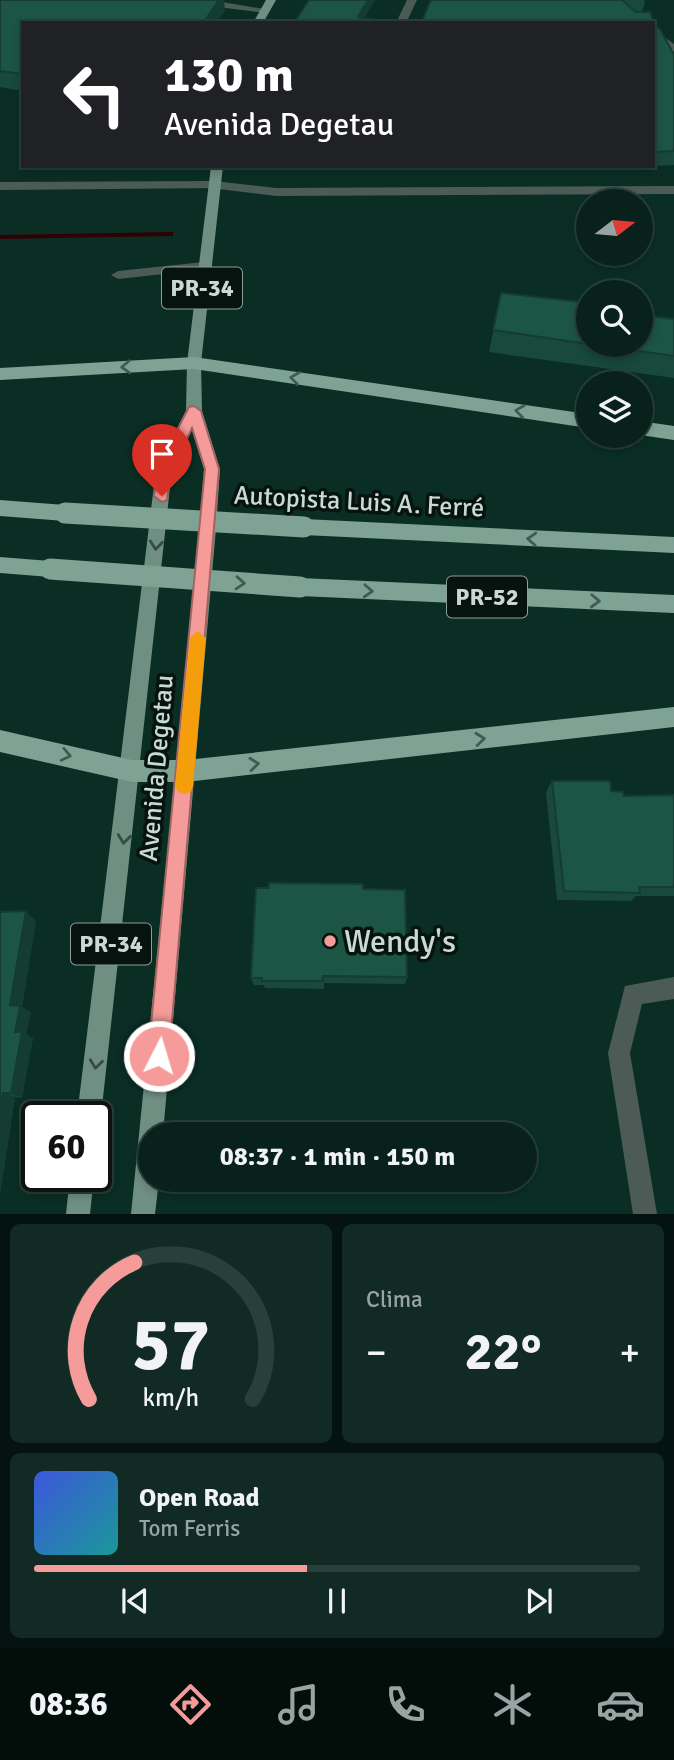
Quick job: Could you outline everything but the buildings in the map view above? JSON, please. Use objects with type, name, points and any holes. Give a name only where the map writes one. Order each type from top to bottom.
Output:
[{"type":"highway","points":[[0,374],[194,363],[576,419]]},
{"type":"highway","points":[[653,430],[674,433]]},
{"type":"highway","name":"Autopista Luis A. Ferré","points":[[0,508],[304,527],[674,545]]},
{"type":"highway","name":"PR-52","points":[[0,565],[300,587],[674,604]]},
{"type":"highway","points":[[0,741],[132,771],[186,771],[674,717]]},
{"type":"main road","points":[[259,21],[271,0]]},
{"type":"main road","name":"Avenida Degetau","points":[[152,1122],[212,469],[194,411],[194,363],[217,168]]},
{"type":"main road","name":"Avenida Degetau","points":[[91,1101],[132,771],[164,469],[194,411]]},
{"type":"main road","points":[[78,1214],[80,1192]]},
{"type":"main road","points":[[143,1214],[145,1192]]},
{"type":"street","points":[[186,0],[265,10]]},
{"type":"street","points":[[402,21],[412,0]]},
{"type":"street","points":[[655,34],[674,49]]},
{"type":"street","points":[[0,186],[214,185],[276,192],[674,190]]},
{"type":"street","points":[[118,275],[204,266]]},
{"type":"street","points":[[645,1214],[620,1054],[634,994],[674,988]]},
{"type":"waterway","points":[[0,237],[170,234]]},
{"type":"slow traffic","points":[[184,786],[198,638]]},
{"type":"place","name":"Wendy's","points":[[330,941]]},
{"type":"route","points":[[159,1056],[212,469],[194,411],[164,469],[162,496]]}]
